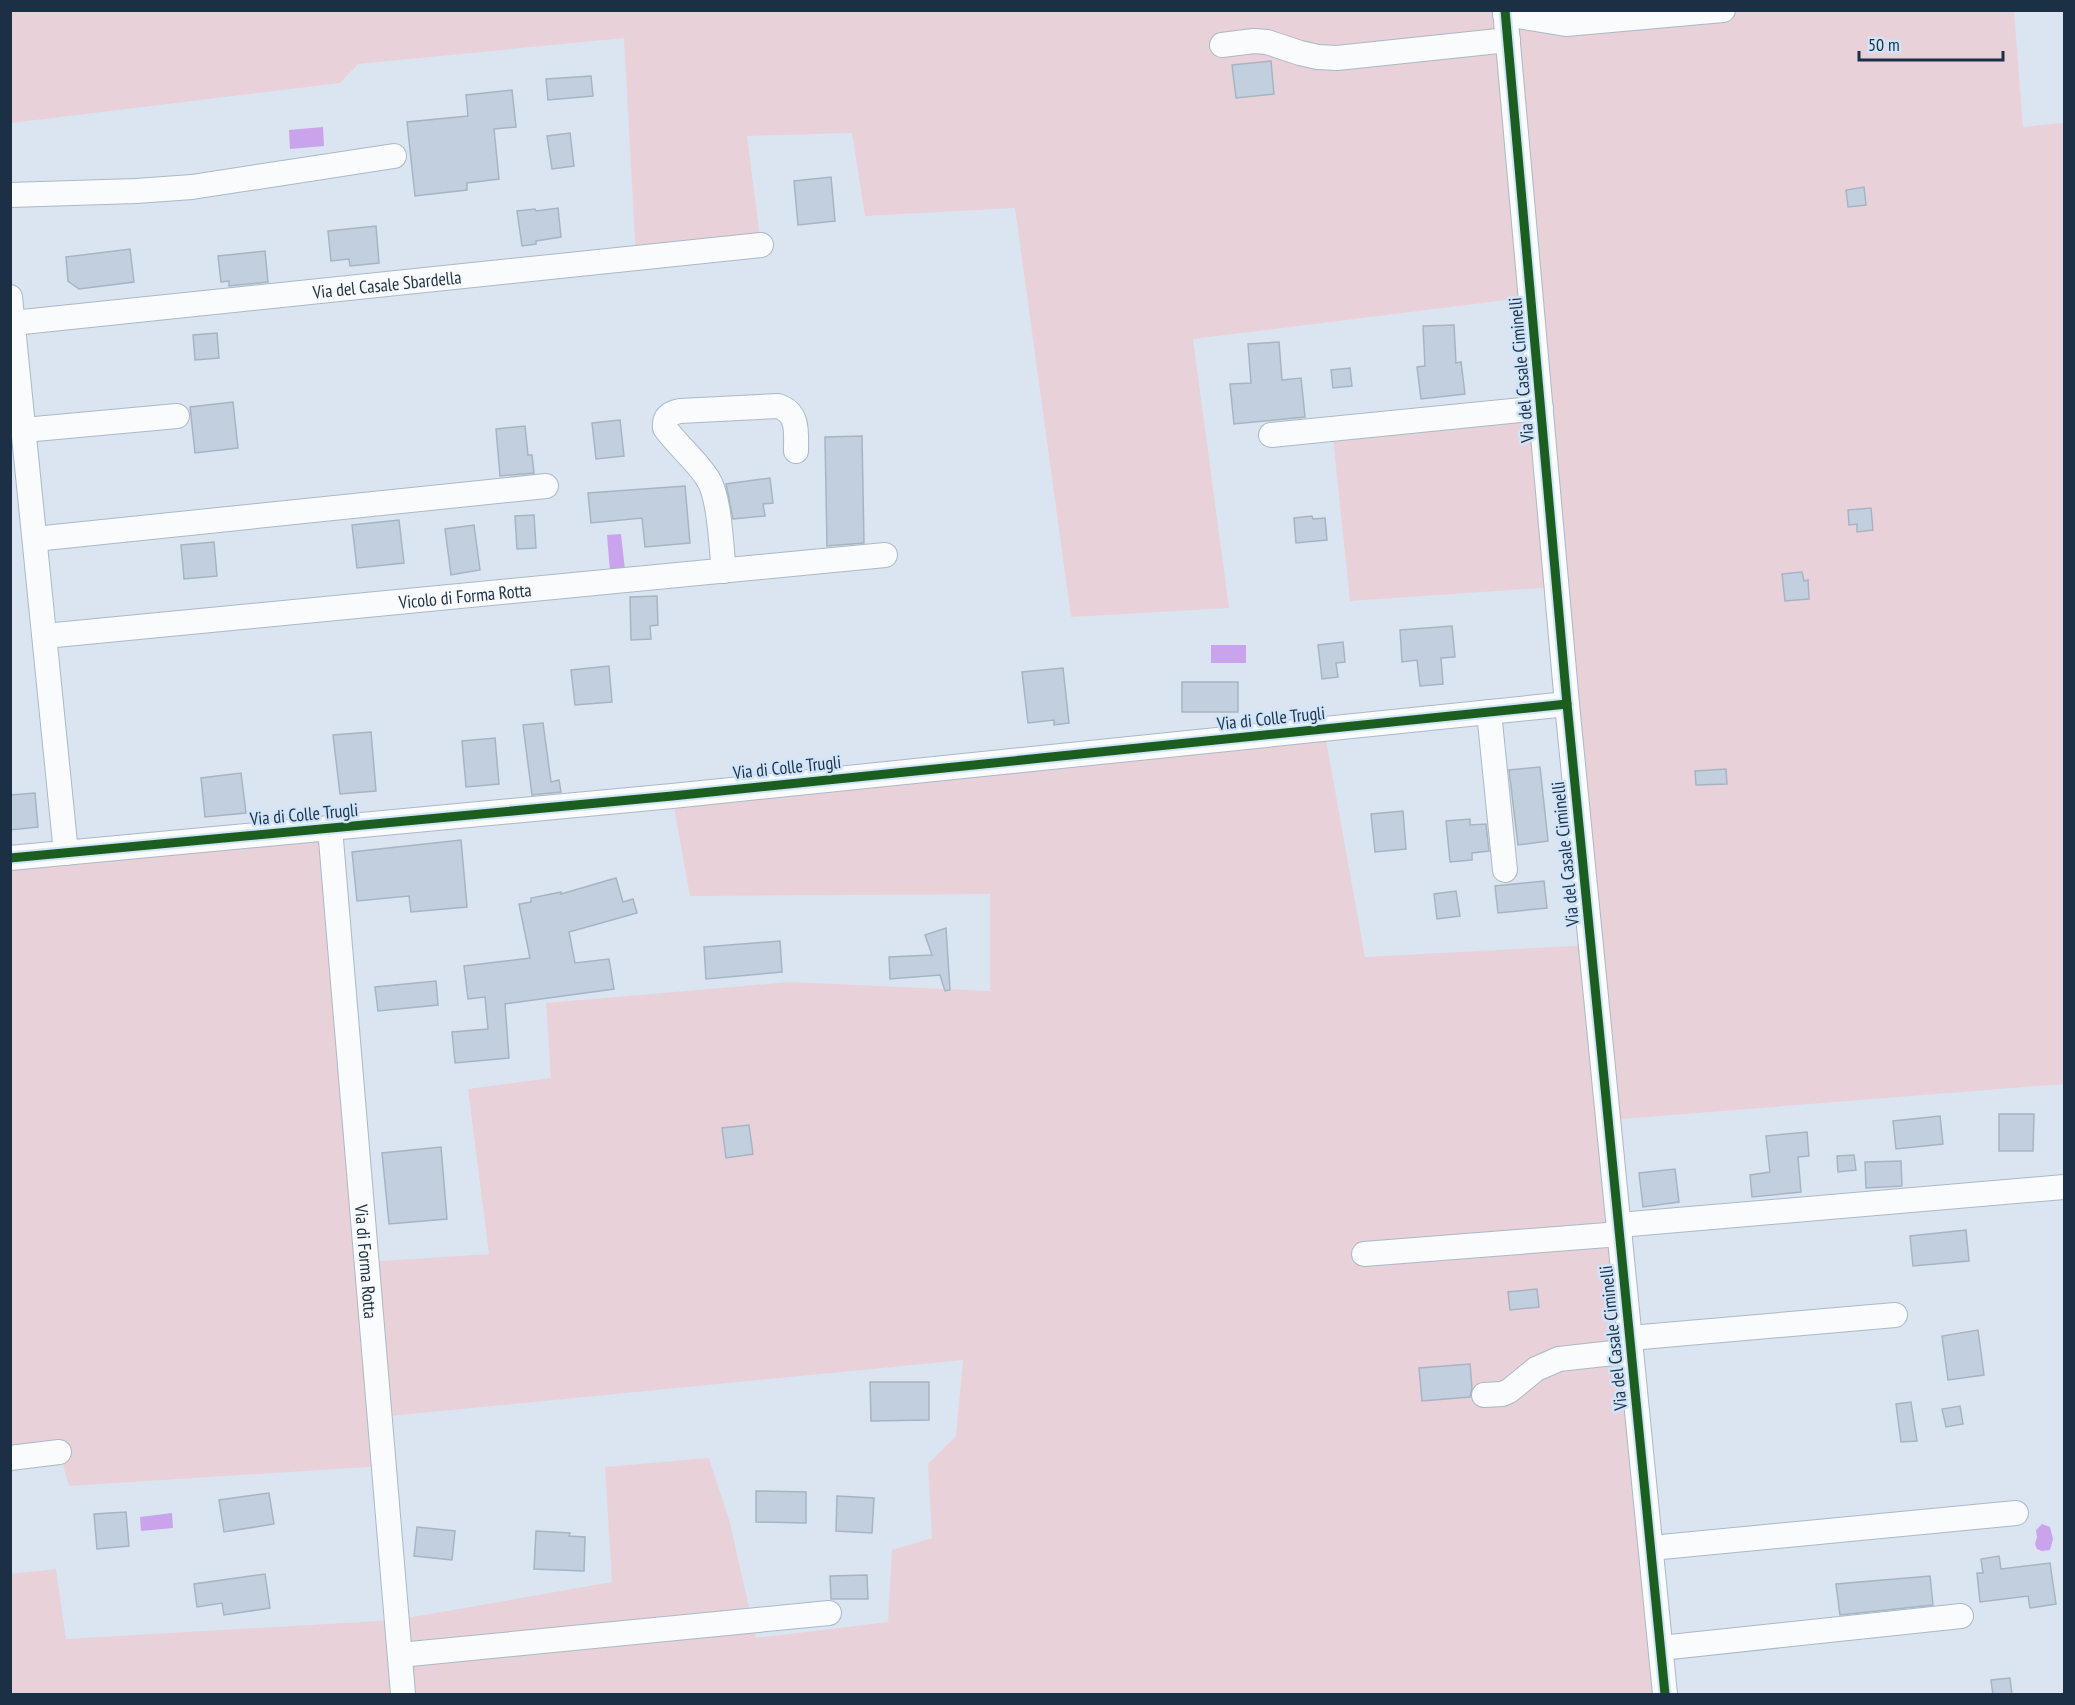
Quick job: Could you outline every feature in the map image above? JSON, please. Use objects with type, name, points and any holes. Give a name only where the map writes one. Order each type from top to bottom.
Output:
[{"type":"street","points":[[1505,12],[1566,24],[1723,10]]},
{"type":"street","name":"Via del Casale Ciminelli","points":[[1505,12],[1567,704],[1665,1695]]},
{"type":"street","points":[[1222,45],[1254,41],[1267,42],[1300,53],[1337,58],[1508,40]]},
{"type":"street","points":[[10,195],[146,191],[192,187],[394,156]]},
{"type":"street","name":"Via del Casale Sbardella","points":[[13,323],[761,245]]},
{"type":"street","points":[[10,297],[24,430],[21,513],[35,539],[66,853]]},
{"type":"street","points":[[724,571],[713,490],[701,469],[665,428],[664,422],[672,413],[680,411],[778,406],[789,411],[795,422],[796,451]]},
{"type":"street","name":"Via del Casale Ciminelli","points":[[1271,435],[1540,408]]},
{"type":"street","points":[[24,430],[177,416]]},
{"type":"street","points":[[35,539],[546,486]]},
{"type":"street","name":"Vicolo di Forma Rotta","points":[[45,636],[885,555]]},
{"type":"street","name":"Via di Colle Trugli","points":[[10,858],[661,797],[1567,704]]},
{"type":"street","points":[[1489,712],[1505,870]]},
{"type":"street","name":"Via di Forma Rotta","points":[[330,828],[403,1695]]},
{"type":"street","points":[[1364,1254],[2064,1187]]},
{"type":"street","points":[[1484,1395],[1502,1394],[1509,1391],[1536,1369],[1558,1359],[1630,1345],[1895,1315]]},
{"type":"street","points":[[10,1458],[59,1452]]},
{"type":"street","points":[[1651,1548],[2016,1513]]},
{"type":"street","points":[[399,1655],[829,1613]]},
{"type":"street","points":[[1660,1648],[1961,1616]]},
{"type":"shaded area","points":[[11,11],[2014,11],[2023,127],[2064,123],[2064,1084],[1608,1120],[1665,1694],[11,1694],[11,1574],[56,1569],[66,1639],[396,1620],[612,1582],[605,1467],[709,1458],[730,1523],[756,1638],[888,1622],[892,1550],[932,1538],[928,1464],[956,1436],[963,1360],[380,1417],[383,1466],[69,1486],[59,1452],[11,1458],[11,858],[330,828],[367,1262],[489,1254],[468,1089],[551,1078],[546,1003],[790,982],[990,991],[990,894],[690,896],[672,796],[1324,729],[1365,957],[1590,945],[1556,587],[1350,601],[1332,429],[1540,408],[1530,297],[1193,339],[1229,608],[1071,617],[1015,208],[865,216],[852,133],[747,136],[761,245],[636,258],[624,38],[358,64],[340,83],[11,123]]},
{"type":"shaded area","points":[[323,127],[324,146],[290,149],[289,130]]},
{"type":"shaded area","points":[[621,534],[625,570],[610,571],[607,535]]},
{"type":"shaded area","points":[[1211,645],[1246,645],[1246,663],[1211,663]]},
{"type":"shaded area","points":[[172,1513],[173,1528],[141,1531],[140,1517]]},
{"type":"shaded area","points":[[2042,1524],[2050,1527],[2053,1539],[2050,1550],[2037,1549],[2035,1544],[2036,1530]]},
{"type":"building","points":[[1271,61],[1274,94],[1236,98],[1232,65]]},
{"type":"building","points":[[591,76],[593,96],[548,100],[546,79]]},
{"type":"building","points":[[512,90],[516,127],[494,129],[499,179],[467,183],[467,190],[415,196],[407,122],[468,116],[466,95]]},
{"type":"building","points":[[570,133],[574,166],[552,169],[547,136]]},
{"type":"building","points":[[831,177],[835,221],[798,225],[794,181]]},
{"type":"building","points":[[1864,187],[1866,205],[1848,207],[1846,190]]},
{"type":"building","points":[[558,208],[561,237],[522,246],[517,211]]},
{"type":"building","points":[[376,226],[379,263],[350,266],[349,259],[331,261],[328,231]]},
{"type":"building","points":[[130,249],[134,282],[79,289],[68,281],[66,257]]},
{"type":"building","points":[[265,251],[268,282],[229,286],[229,281],[221,282],[218,256]]},
{"type":"building","points":[[1454,325],[1456,363],[1461,362],[1465,394],[1421,399],[1417,367],[1425,366],[1423,326]]},
{"type":"building","points":[[217,333],[219,358],[195,360],[193,335]]},
{"type":"building","points":[[1279,342],[1282,380],[1301,378],[1305,417],[1234,424],[1230,384],[1251,383],[1248,344]]},
{"type":"building","points":[[1350,368],[1352,386],[1333,388],[1331,370]]},
{"type":"building","points":[[233,402],[238,448],[195,453],[190,407]]},
{"type":"building","points":[[620,420],[624,456],[596,459],[592,423]]},
{"type":"building","points":[[525,426],[528,455],[532,455],[534,473],[500,476],[496,429]]},
{"type":"building","points":[[862,436],[864,543],[827,546],[825,437]]},
{"type":"building","points":[[770,478],[773,503],[763,504],[765,516],[733,519],[726,484]]},
{"type":"building","points":[[685,486],[690,543],[645,547],[642,518],[591,523],[588,493]]},
{"type":"building","points":[[1871,508],[1873,530],[1857,532],[1857,524],[1849,525],[1848,510]]},
{"type":"building","points":[[534,515],[536,548],[517,549],[515,516]]},
{"type":"building","points":[[1312,516],[1313,519],[1325,518],[1327,540],[1296,543],[1294,518]]},
{"type":"building","points":[[399,520],[404,563],[357,568],[352,525]]},
{"type":"building","points":[[474,525],[480,570],[451,575],[445,529]]},
{"type":"building","points":[[214,542],[217,576],[184,579],[181,545]]},
{"type":"building","points":[[1802,572],[1804,581],[1808,580],[1809,599],[1785,601],[1782,574]]},
{"type":"building","points":[[657,596],[658,625],[650,626],[651,639],[631,640],[630,597]]},
{"type":"building","points":[[1452,626],[1455,657],[1441,658],[1443,684],[1420,686],[1417,660],[1402,662],[1400,630]]},
{"type":"building","points":[[1343,642],[1345,662],[1336,663],[1338,677],[1322,679],[1318,645]]},
{"type":"building","points":[[609,666],[612,702],[575,705],[571,670]]},
{"type":"building","points":[[1063,668],[1069,723],[1054,725],[1054,720],[1028,723],[1022,672]]},
{"type":"building","points":[[1182,682],[1238,682],[1238,712],[1182,712]]},
{"type":"building","points":[[543,723],[551,782],[559,780],[561,792],[532,795],[523,725]]},
{"type":"building","points":[[371,732],[376,791],[340,794],[333,735]]},
{"type":"building","points":[[495,738],[499,784],[466,787],[462,741]]},
{"type":"building","points":[[1540,767],[1548,841],[1518,845],[1509,770]]},
{"type":"building","points":[[1726,769],[1727,784],[1696,785],[1695,771]]},
{"type":"building","points":[[241,773],[246,813],[205,817],[201,778]]},
{"type":"building","points":[[35,793],[38,827],[10,830],[10,795]]},
{"type":"building","points":[[1403,811],[1406,849],[1375,852],[1371,814]]},
{"type":"building","points":[[1470,819],[1470,825],[1486,824],[1489,851],[1472,853],[1472,860],[1450,862],[1446,821]]},
{"type":"building","points":[[461,840],[467,907],[411,912],[409,896],[357,901],[352,852]]},
{"type":"building","points":[[616,878],[623,902],[633,899],[637,913],[569,932],[575,963],[609,959],[614,989],[505,1004],[509,1058],[455,1063],[452,1032],[488,1029],[485,997],[468,999],[464,966],[530,958],[519,904],[531,902],[531,898],[561,892],[561,894]]},
{"type":"building","points":[[1544,881],[1547,908],[1498,913],[1495,886]]},
{"type":"building","points":[[1456,891],[1460,916],[1437,919],[1434,894]]},
{"type":"building","points":[[946,928],[950,990],[945,991],[940,975],[890,979],[889,957],[932,955],[925,935]]},
{"type":"building","points":[[780,941],[782,972],[706,979],[704,947]]},
{"type":"building","points":[[436,981],[438,1005],[378,1011],[375,987]]},
{"type":"building","points":[[1999,1114],[2034,1114],[2033,1151],[1999,1151]]},
{"type":"building","points":[[1940,1116],[1943,1144],[1896,1149],[1893,1121]]},
{"type":"building","points":[[749,1125],[753,1154],[726,1158],[722,1128]]},
{"type":"building","points":[[1807,1132],[1809,1156],[1798,1157],[1801,1192],[1752,1197],[1750,1175],[1770,1172],[1766,1136]]},
{"type":"building","points":[[441,1147],[447,1219],[389,1224],[382,1153]]},
{"type":"building","points":[[1854,1155],[1856,1170],[1838,1172],[1837,1156]]},
{"type":"building","points":[[1901,1161],[1902,1186],[1866,1188],[1865,1162]]},
{"type":"building","points":[[1675,1169],[1679,1202],[1643,1207],[1639,1173]]},
{"type":"building","points":[[1966,1230],[1969,1261],[1913,1266],[1910,1236]]},
{"type":"building","points":[[1537,1289],[1539,1307],[1510,1310],[1508,1292]]},
{"type":"building","points":[[1978,1330],[1984,1375],[1948,1380],[1942,1336]]},
{"type":"building","points":[[1470,1364],[1472,1388],[1470,1397],[1422,1401],[1419,1368]]},
{"type":"building","points":[[870,1382],[929,1382],[929,1420],[871,1421]]},
{"type":"building","points":[[1911,1402],[1917,1441],[1901,1442],[1896,1404]]},
{"type":"building","points":[[1960,1406],[1963,1424],[1946,1427],[1942,1409]]},
{"type":"building","points":[[756,1491],[806,1492],[806,1523],[756,1522]]},
{"type":"building","points":[[269,1493],[274,1524],[224,1532],[219,1500]]},
{"type":"building","points":[[837,1496],[874,1498],[872,1533],[836,1531]]},
{"type":"building","points":[[126,1512],[129,1546],[97,1549],[94,1514]]},
{"type":"building","points":[[417,1527],[455,1531],[452,1560],[414,1556]]},
{"type":"building","points":[[536,1531],[570,1533],[569,1536],[585,1537],[584,1571],[534,1569]]},
{"type":"building","points":[[1999,1556],[2001,1569],[2050,1563],[2056,1604],[2030,1608],[2028,1596],[1980,1602],[1977,1573],[1983,1573],[1981,1559]]},
{"type":"building","points":[[265,1574],[270,1608],[224,1615],[222,1603],[197,1607],[194,1584]]},
{"type":"building","points":[[867,1575],[868,1599],[831,1599],[830,1576]]},
{"type":"building","points":[[1930,1576],[1933,1605],[1840,1615],[1836,1584]]},
{"type":"building","points":[[2010,1678],[2012,1695],[1993,1695],[1991,1680]]},
{"type":"cycle path","points":[[1505,10],[1567,704],[1665,1694]]},
{"type":"cycle path","points":[[10,858],[672,796],[1567,704]]}]
